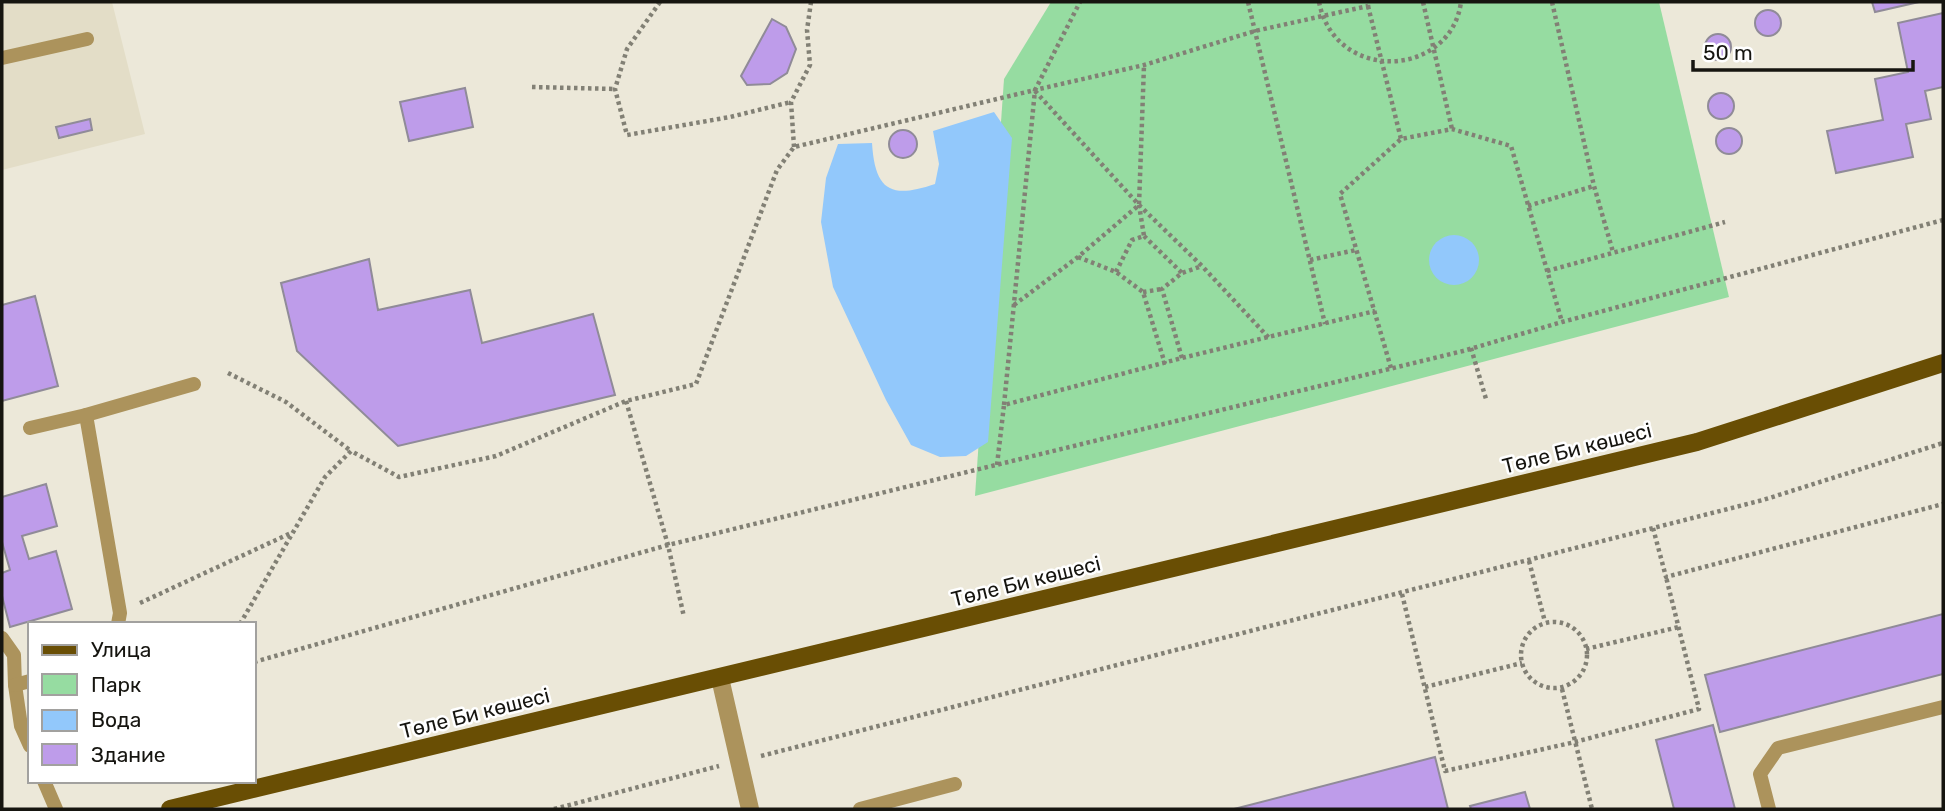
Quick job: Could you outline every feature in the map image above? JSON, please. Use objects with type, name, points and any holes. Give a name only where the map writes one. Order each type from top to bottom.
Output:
[{"type":"main road","name":"Төле Би көшесі","points":[[170,809],[1683,446],[1943,363]]},
{"type":"street","points":[[720,678],[750,809]]},
{"type":"lane","points":[[2,58],[87,39]]},
{"type":"lane","points":[[30,428],[194,384]]},
{"type":"lane","points":[[86,415],[119,618]]},
{"type":"lane","points":[[2,638],[14,655],[22,683],[21,726],[28,742]]},
{"type":"lane","points":[[1769,809],[1760,774],[1778,748],[1943,707]]},
{"type":"lane","points":[[45,783],[56,809]]},
{"type":"lane","points":[[860,809],[956,784]]},
{"type":"path","points":[[660,2],[627,50],[615,89],[627,135],[730,117],[791,102]]},
{"type":"path","points":[[794,147],[791,102],[810,65],[807,30],[811,2]]},
{"type":"path","points":[[997,465],[1035,90],[1080,2]]},
{"type":"path","points":[[1248,2],[1325,324]]},
{"type":"path","points":[[1320,2],[1322,16],[1345,47],[1362,57],[1381,62],[1411,58],[1434,48],[1451,29],[1461,2]]},
{"type":"path","points":[[1423,2],[1452,129]]},
{"type":"path","points":[[1552,2],[1594,186],[1613,252]]},
{"type":"path","points":[[228,373],[286,402],[351,452],[399,477],[496,456],[626,401],[696,384],[777,170],[794,147],[1144,65],[1255,31],[1368,3],[1401,139]]},
{"type":"path","points":[[1144,65],[1139,205],[1144,236],[1182,274]]},
{"type":"path","points":[[532,87],[615,89]]},
{"type":"path","points":[[1035,90],[1139,205],[1202,266],[1269,338]]},
{"type":"path","points":[[1391,368],[1340,194],[1401,139],[1452,129],[1511,146],[1562,322]]},
{"type":"path","points":[[1528,206],[1594,186]]},
{"type":"path","points":[[1014,305],[1078,257],[1139,205]]},
{"type":"path","points":[[256,661],[668,545],[1471,348],[1943,220]]},
{"type":"path","points":[[1547,271],[1725,222]]},
{"type":"path","points":[[1116,272],[1132,240],[1144,236]]},
{"type":"path","points":[[1310,260],[1356,250]]},
{"type":"path","points":[[1078,257],[1116,272],[1143,292],[1165,364]]},
{"type":"path","points":[[1143,292],[1162,289],[1182,274],[1202,266]]},
{"type":"path","points":[[1162,289],[1182,358]]},
{"type":"path","points":[[1004,405],[1182,358],[1374,312]]},
{"type":"path","points":[[1471,348],[1486,399]]},
{"type":"path","points":[[626,401],[668,545],[684,617]]},
{"type":"path","points":[[554,809],[1763,500],[1943,443]]},
{"type":"path","points":[[241,622],[325,477],[351,452]]},
{"type":"path","points":[[1666,577],[1943,504]]},
{"type":"path","points":[[1402,593],[1445,771],[1575,742],[1699,709],[1653,528]]},
{"type":"path","points":[[119,618],[292,533]]},
{"type":"path","points":[[1529,561],[1545,622]]},
{"type":"path","points":[[1545,622],[1567,623],[1583,637],[1587,649],[1588,657],[1580,677],[1562,689],[1541,687],[1525,674],[1520,653],[1527,633],[1545,622]]},
{"type":"path","points":[[1587,649],[1679,627]]},
{"type":"path","points":[[1425,687],[1522,663]]},
{"type":"path","points":[[1562,689],[1592,809]]},
{"type":"shaded area","points":[[13,2],[112,2],[145,134],[2,170],[2,5]]},
{"type":"green space","points":[[1051,2],[1659,2],[1729,297],[975,496],[1004,79]]},
{"type":"water","points":[[994,112],[1012,138],[988,442],[966,456],[940,457],[911,445],[886,400],[833,287],[821,222],[826,178],[838,144],[872,143],[877,172],[888,187],[907,191],[935,184],[939,164],[933,131]]},
{"type":"water","points":[[1454,235],[1472,242],[1479,260],[1472,278],[1454,285],[1436,278],[1429,260],[1436,242]]},
{"type":"building","points":[[1872,2],[1919,2],[1875,12]]},
{"type":"building","points":[[1768,10],[1777,14],[1781,23],[1777,32],[1768,36],[1759,32],[1755,23],[1759,14]]},
{"type":"building","points":[[1943,13],[1943,87],[1925,91],[1931,119],[1906,124],[1913,157],[1836,173],[1827,131],[1883,120],[1875,79],[1908,72],[1898,23]]},
{"type":"building","points":[[772,19],[786,27],[796,49],[787,73],[770,84],[747,85],[741,76]]},
{"type":"building","points":[[1718,34],[1727,38],[1731,47],[1727,56],[1718,60],[1709,56],[1705,47],[1709,38]]},
{"type":"building","points":[[465,88],[473,127],[409,141],[400,102]]},
{"type":"building","points":[[1721,93],[1730,97],[1734,106],[1730,115],[1721,119],[1712,115],[1708,106],[1712,97]]},
{"type":"building","points":[[90,119],[92,130],[59,138],[56,127]]},
{"type":"building","points":[[1729,128],[1738,132],[1742,141],[1738,150],[1729,154],[1720,150],[1716,141],[1720,132]]},
{"type":"building","points":[[903,130],[913,134],[917,144],[913,154],[903,158],[893,154],[889,144],[893,134]]},
{"type":"building","points":[[369,259],[378,310],[470,290],[482,343],[593,314],[615,395],[398,446],[297,351],[281,283]]},
{"type":"building","points":[[35,296],[58,386],[2,401],[2,305]]},
{"type":"building","points":[[46,484],[57,526],[22,536],[29,559],[56,551],[72,609],[10,627],[2,596],[2,573],[10,570],[2,542],[2,497]]},
{"type":"building","points":[[1943,614],[1943,674],[1720,732],[1705,675]]},
{"type":"building","points":[[1713,725],[1735,809],[1674,809],[1656,740]]},
{"type":"building","points":[[1435,757],[1448,809],[1234,809]]},
{"type":"building","points":[[1525,792],[1530,809],[1471,809],[1470,806]]}]
